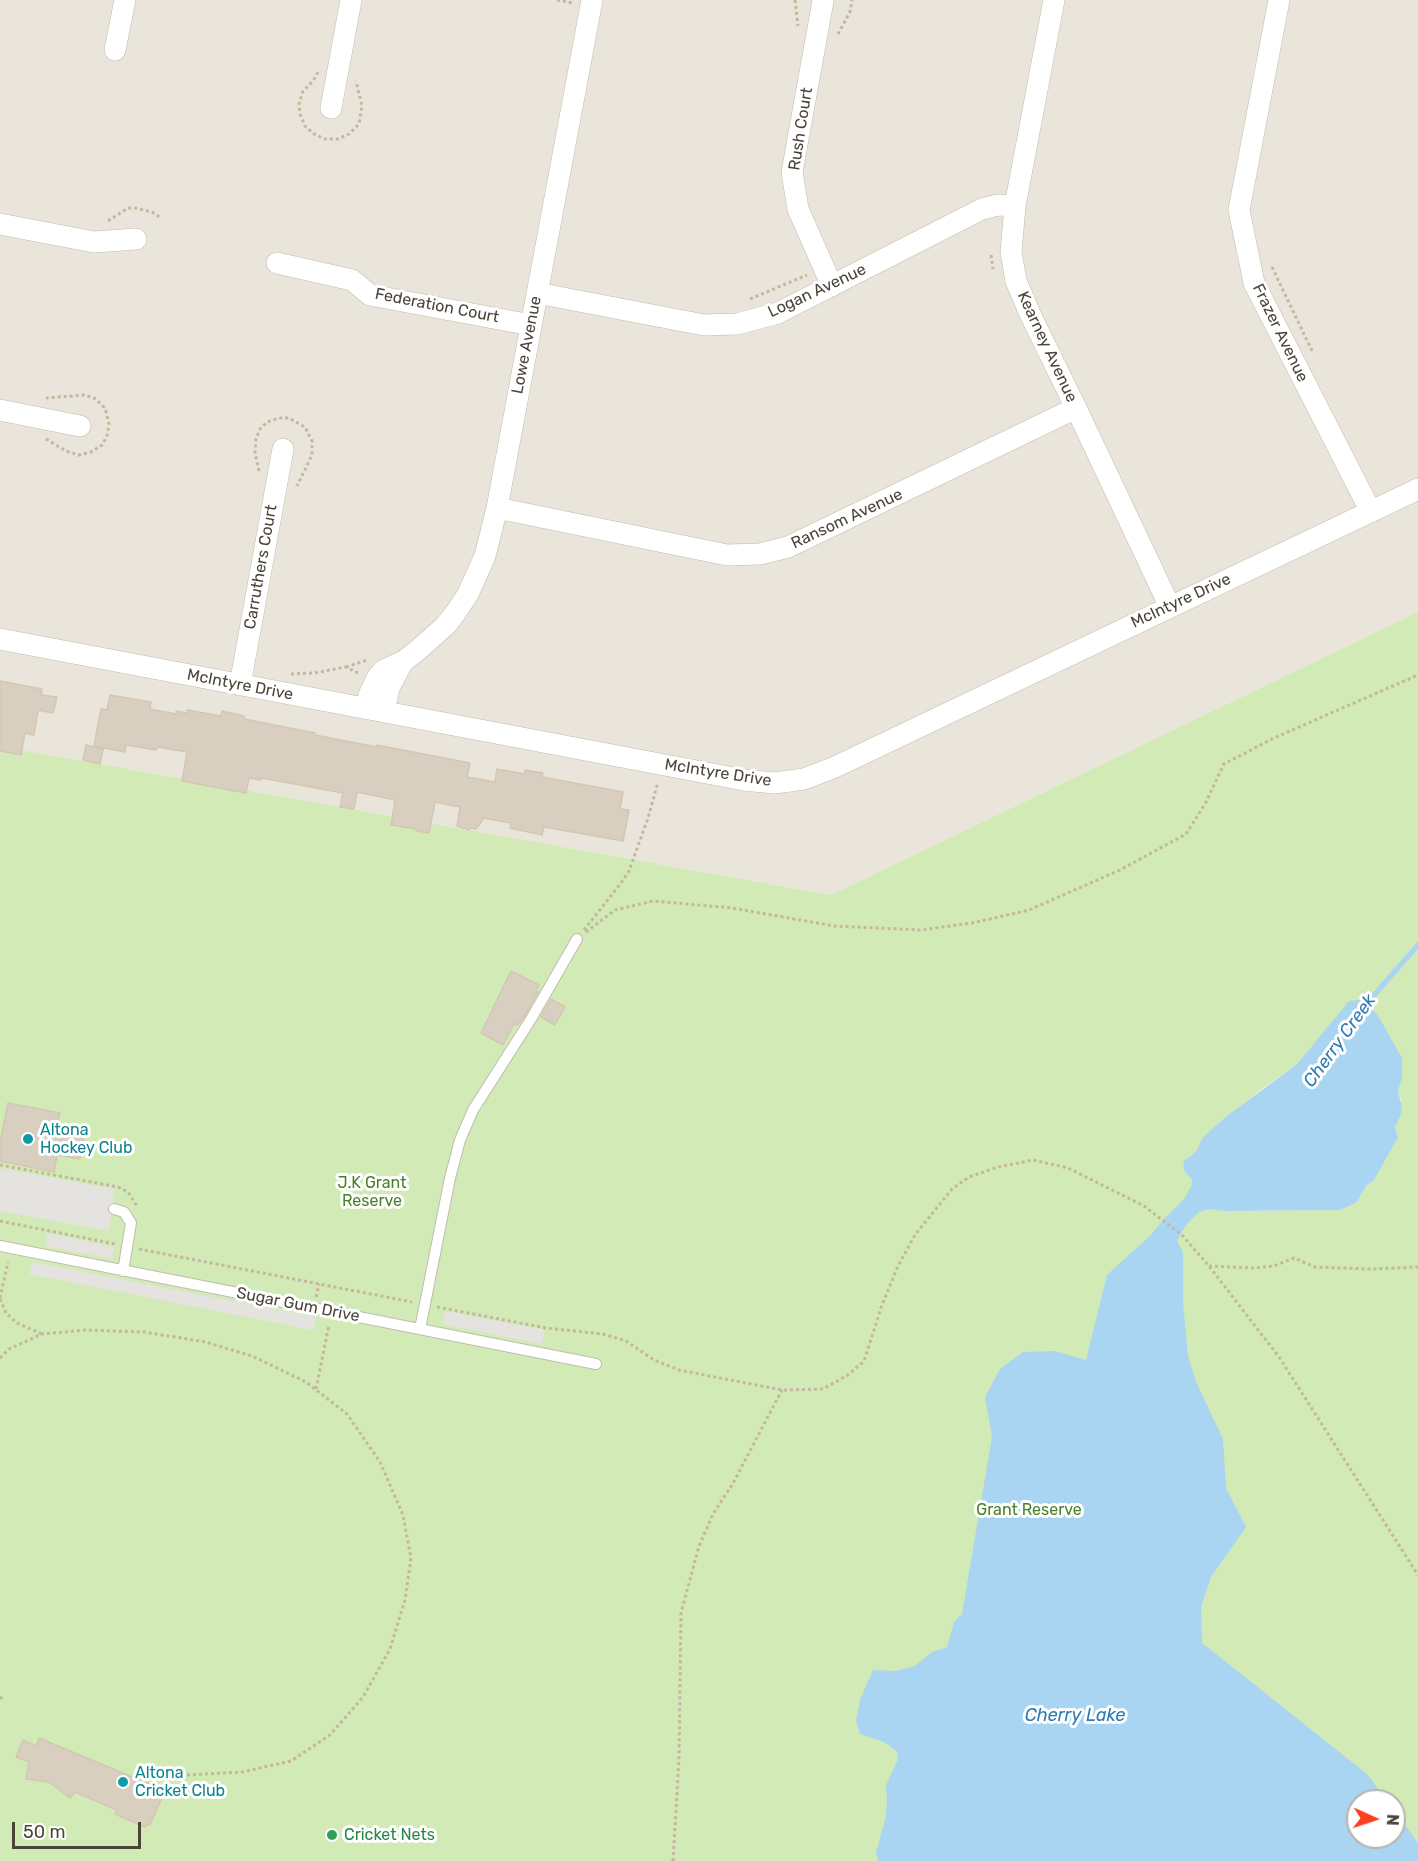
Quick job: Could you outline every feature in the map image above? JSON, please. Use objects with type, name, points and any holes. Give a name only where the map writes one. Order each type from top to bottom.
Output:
[{"type":"street","points":[[115,50],[125,0]]},
{"type":"street","points":[[331,108],[351,0]]},
{"type":"street","name":"Lowe Avenue","points":[[373,684],[384,670],[404,661],[446,625],[468,594],[485,556],[497,508],[592,0]]},
{"type":"street","name":"Kearney Avenue","points":[[1054,0],[1015,206],[1011,252],[1016,281],[1170,606]]},
{"type":"street","name":"Frazer Avenue","points":[[1279,0],[1239,210],[1254,283],[1371,512]]},
{"type":"street","name":"Rush Court","points":[[823,1],[792,172],[798,209],[828,277]]},
{"type":"street","name":"Logan Avenue","points":[[537,293],[704,325],[737,324],[777,313],[828,277],[982,210],[998,205],[1015,206]]},
{"type":"street","points":[[0,224],[94,242],[136,239]]},
{"type":"street","name":"Federation Court","points":[[277,263],[352,280],[370,295],[531,325]]},
{"type":"street","name":"Ransom Avenue","points":[[497,508],[727,555],[760,554],[788,547],[1076,408]]},
{"type":"street","points":[[0,410],[80,426]]},
{"type":"street","name":"Carruthers Court","points":[[240,685],[283,449]]},
{"type":"street","name":"McIntyre Drive","points":[[0,639],[375,710],[662,776],[760,782],[790,781],[811,777],[835,767],[1418,489]]},
{"type":"street","name":"Lowe Avenue","points":[[375,710],[404,661]]},
{"type":"street","points":[[373,684],[375,710]]},
{"type":"lane","points":[[420,1329],[450,1178],[460,1140],[473,1110],[531,1019],[577,939]]},
{"type":"lane","points":[[114,1209],[123,1212],[131,1223],[128,1272]]},
{"type":"lane","name":"Sugar Gum Drive","points":[[6,1247],[596,1364]]},
{"type":"path","points":[[557,0],[574,3],[574,0]]},
{"type":"path","points":[[835,39],[850,12],[852,0]]},
{"type":"path","points":[[100,224],[111,220],[128,208],[143,209],[161,218]]},
{"type":"path","points":[[1271,266],[1317,360]]},
{"type":"path","points":[[743,301],[828,277]]},
{"type":"path","points":[[287,674],[314,673],[346,667],[370,659]]},
{"type":"path","points":[[346,667],[373,684]]},
{"type":"path","points":[[577,939],[615,910],[653,901],[732,908],[834,926],[920,930],[972,923],[1029,910],[1120,870],[1186,834],[1205,804],[1224,764],[1274,738],[1418,675]]},
{"type":"path","points":[[577,939],[628,871],[662,776]]},
{"type":"path","points":[[128,1272],[137,1248],[546,1328],[603,1334],[626,1341],[654,1360],[679,1370],[782,1390],[823,1389],[848,1375],[864,1361],[882,1305],[898,1266],[915,1235],[952,1189],[969,1177],[998,1167],[1033,1160],[1068,1168],[1144,1206],[1182,1234],[1279,1357],[1418,1575]]},
{"type":"path","points":[[0,1165],[118,1187],[128,1192],[139,1209]]},
{"type":"path","points":[[0,1221],[128,1247]]},
{"type":"path","points":[[6,1247],[0,1299],[6,1313],[17,1323],[42,1334]]},
{"type":"path","points":[[1209,1266],[1254,1268],[1274,1266],[1294,1258],[1315,1267],[1372,1269],[1418,1267]]},
{"type":"path","points":[[316,1389],[332,1312]]},
{"type":"path","points":[[0,1358],[9,1349],[42,1334],[86,1330],[144,1332],[206,1342],[252,1356],[306,1382],[347,1414],[380,1462],[403,1515],[411,1558],[405,1600],[390,1649],[363,1696],[330,1735],[291,1761],[242,1772],[187,1775]]},
{"type":"path","points":[[673,1861],[681,1613],[699,1546],[713,1514],[732,1485],[782,1390]]},
{"type":"shaded area","points":[[0,0],[1418,0],[1418,612],[831,895],[0,746]]},
{"type":"shaded area","points":[[0,1168],[115,1189],[109,1231],[0,1211]]},
{"type":"shaded area","points":[[47,1233],[114,1247],[112,1259],[45,1246]]},
{"type":"shaded area","points":[[32,1262],[316,1317],[313,1330],[29,1274]]},
{"type":"shaded area","points":[[445,1311],[545,1330],[542,1344],[443,1324]]},
{"type":"green space","points":[[1418,612],[1418,1861],[0,1861],[0,746],[831,895]],"holes":[[[1377,1014],[1402,1079],[1398,1090],[1401,1099],[1400,1117],[1395,1127],[1397,1132],[1374,1180],[1366,1186],[1356,1203],[1340,1210],[1225,1211],[1191,1187],[1192,1180],[1184,1170],[1183,1161],[1198,1150],[1203,1137],[1259,1091],[1297,1064],[1315,1042]]]},
{"type":"water","name":"Cherry Lake","points":[[1360,1000],[1377,1014],[1402,1058],[1402,1079],[1398,1090],[1402,1108],[1395,1127],[1398,1137],[1374,1180],[1366,1186],[1356,1203],[1340,1210],[1225,1211],[1209,1209],[1199,1212],[1186,1225],[1177,1241],[1183,1252],[1183,1302],[1188,1356],[1196,1382],[1223,1439],[1226,1488],[1246,1527],[1211,1577],[1201,1607],[1202,1643],[1367,1774],[1378,1789],[1346,1789],[1346,1849],[1406,1849],[1406,1826],[1418,1843],[1418,1861],[878,1861],[876,1853],[886,1816],[886,1785],[898,1759],[897,1751],[884,1742],[860,1734],[856,1721],[860,1700],[873,1670],[895,1671],[915,1666],[932,1652],[947,1647],[954,1622],[962,1614],[992,1437],[985,1397],[1000,1369],[1023,1352],[1054,1351],[1086,1360],[1107,1275],[1151,1235],[1184,1199],[1191,1187],[1192,1180],[1184,1170],[1183,1161],[1197,1150],[1203,1137],[1227,1116],[1297,1064],[1349,1001]]},
{"type":"building","points":[[0,681],[42,689],[41,695],[57,697],[53,713],[38,710],[34,735],[25,733],[21,755],[0,751]]},
{"type":"building","points":[[110,695],[151,702],[150,709],[176,714],[176,711],[187,713],[187,710],[221,716],[222,711],[244,716],[244,719],[315,733],[315,735],[470,763],[467,777],[495,782],[497,769],[525,774],[525,770],[543,773],[542,777],[623,792],[620,809],[629,810],[623,841],[544,827],[542,835],[510,828],[511,823],[484,818],[476,829],[470,828],[469,830],[457,826],[460,807],[435,802],[429,833],[391,825],[395,800],[357,792],[354,809],[340,807],[343,793],[262,778],[261,780],[249,778],[246,793],[182,781],[187,752],[126,745],[125,752],[94,746],[101,709],[107,710]]},
{"type":"building","points":[[86,745],[103,749],[100,764],[83,760]]},
{"type":"building","points":[[511,971],[539,985],[536,991],[538,992],[525,1015],[518,1025],[514,1024],[503,1045],[481,1033]]},
{"type":"building","points":[[551,999],[565,1007],[555,1025],[541,1017]]},
{"type":"building","name":"Altona Hockey Club","points":[[8,1103],[60,1113],[56,1130],[84,1135],[80,1159],[57,1155],[54,1172],[0,1161],[0,1143]]},
{"type":"building","name":"Altona Cricket Club","points":[[39,1738],[161,1789],[159,1794],[163,1795],[150,1825],[147,1824],[145,1827],[115,1814],[117,1810],[75,1792],[70,1798],[49,1782],[26,1779],[29,1762],[16,1757],[23,1740],[36,1746]]},
{"type":"waterway","name":"Cherry Creek","points":[[1362,1009],[1418,945]]},
{"type":"place","name":"Altona Hockey Club","points":[[28,1139]]},
{"type":"place","name":"Altona Cricket Club","points":[[123,1782]]},
{"type":"place","name":"Cricket Nets","points":[[332,1835]]},
{"type":"park label","name":"J.K Grant Reserve","points":[[372,1192]]},
{"type":"park label","name":"Grant Reserve","points":[[1029,1510]]}]
